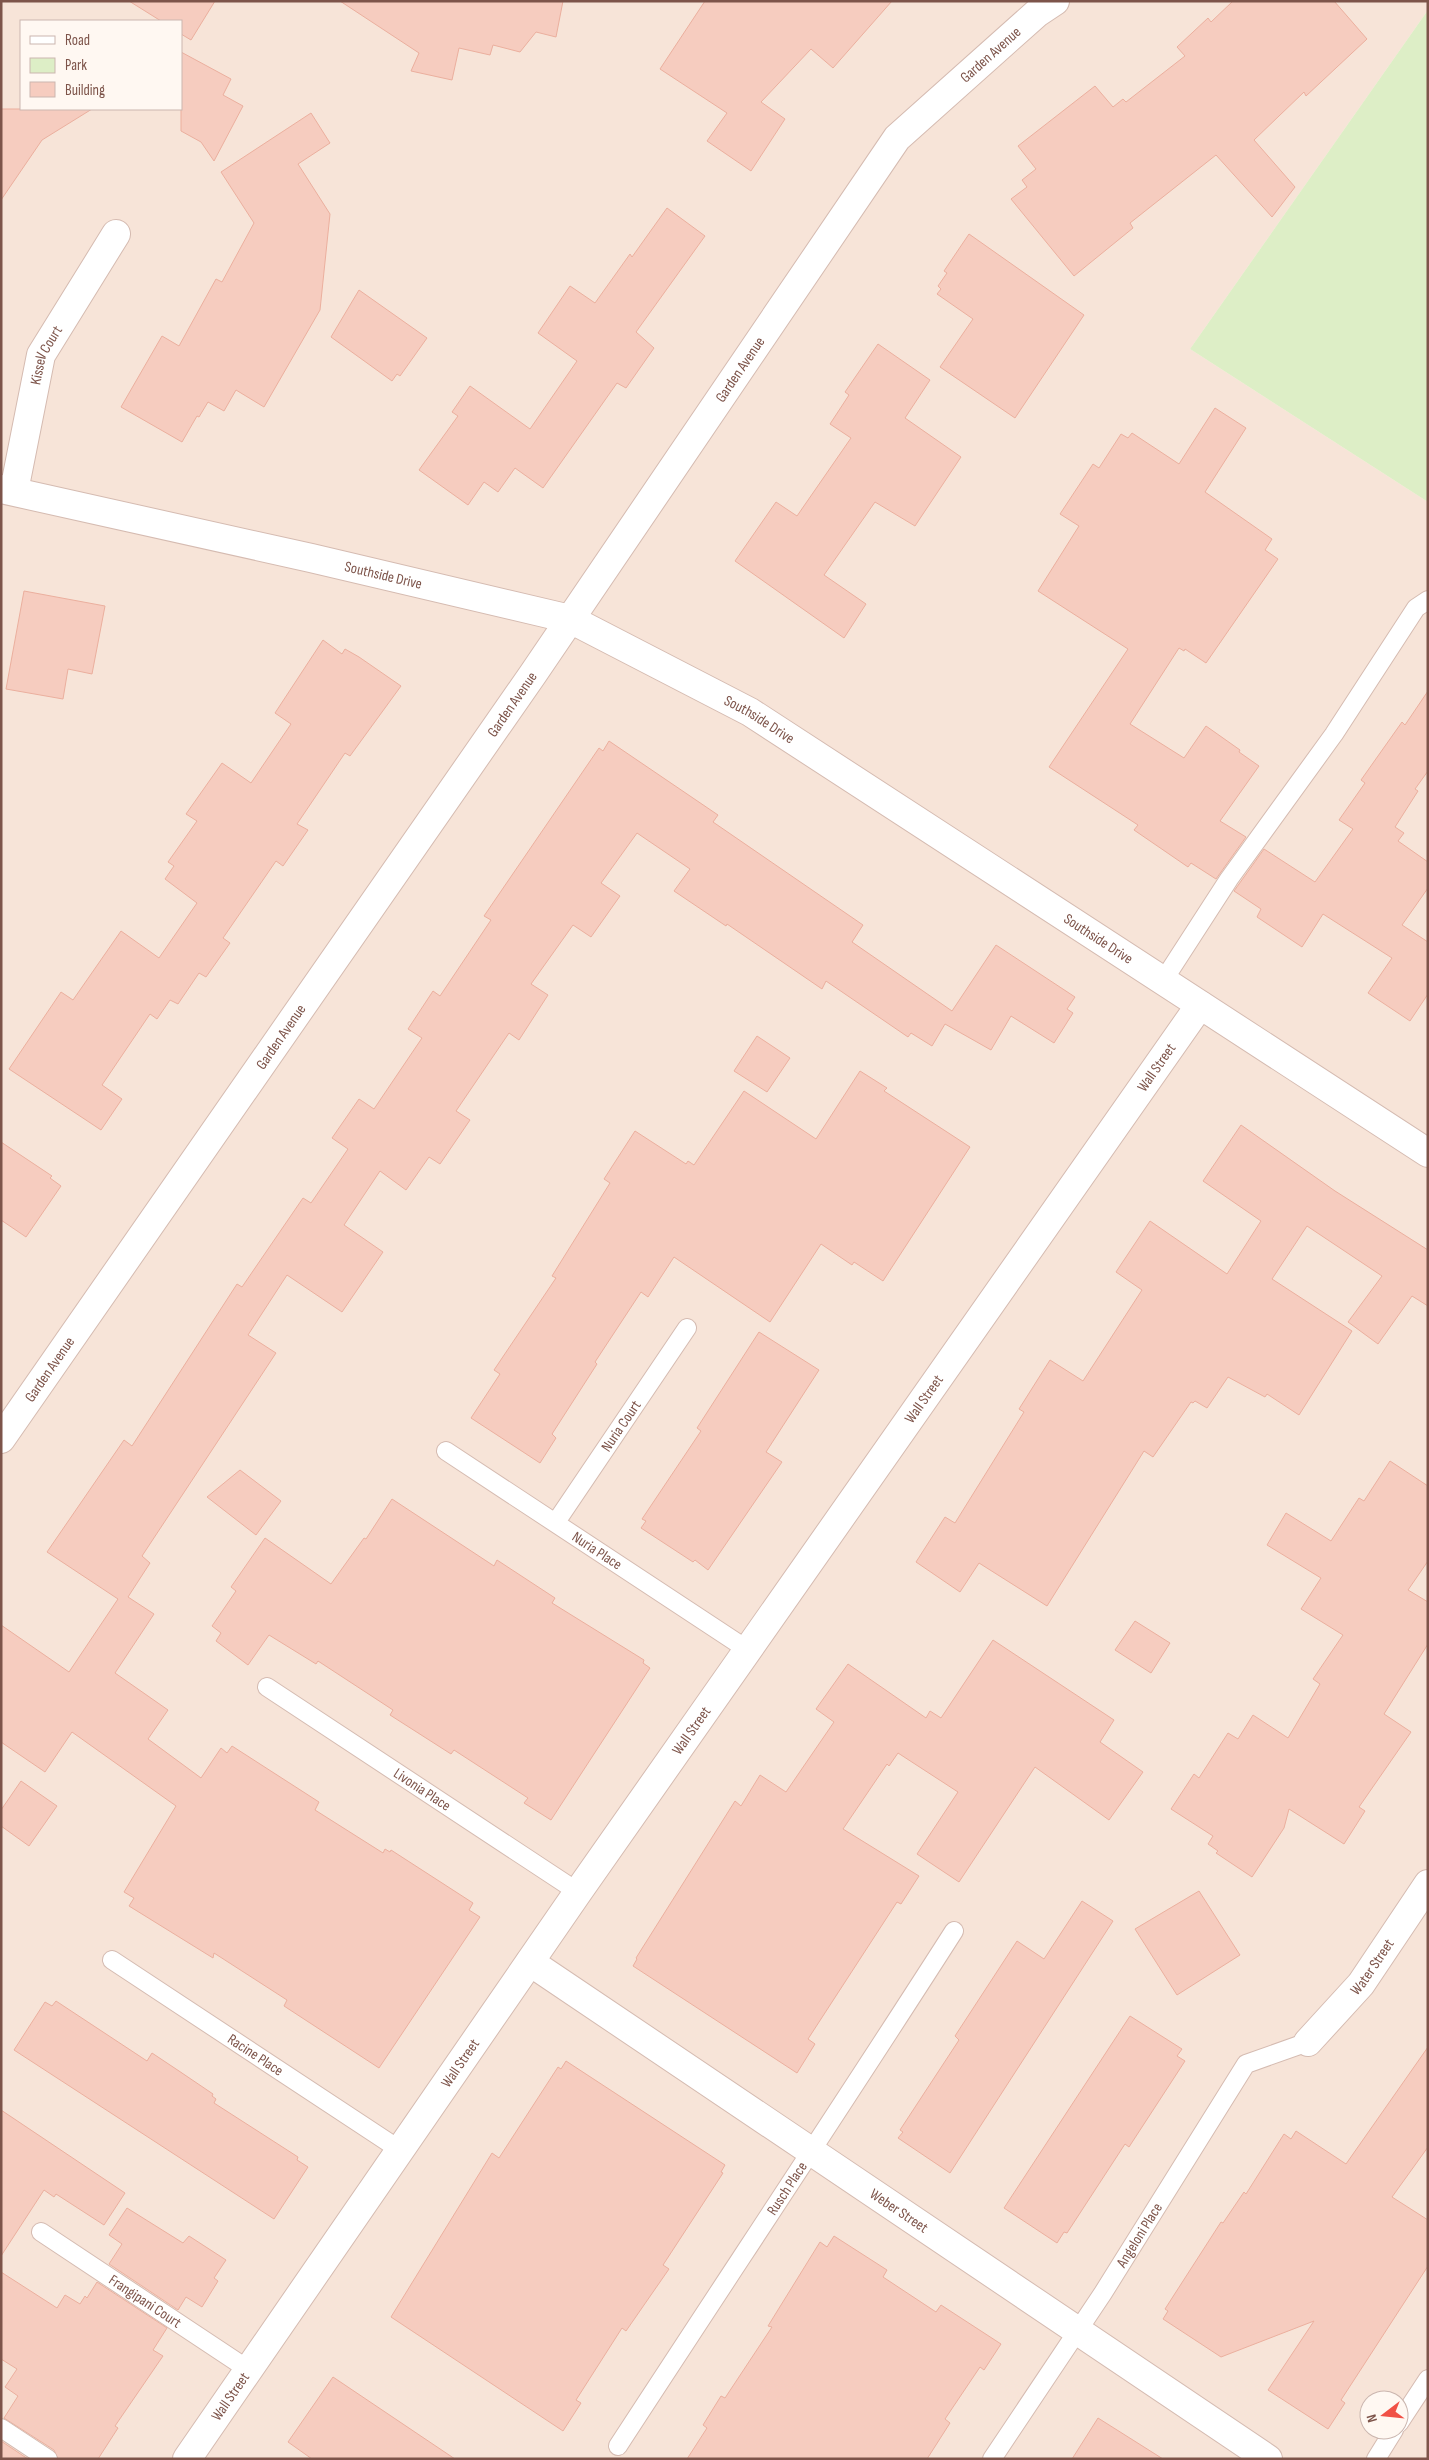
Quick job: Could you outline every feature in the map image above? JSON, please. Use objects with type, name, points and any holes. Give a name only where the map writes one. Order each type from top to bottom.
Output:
[{"type":"street","name":"Garden Avenue","points":[[1,1439],[570,619],[897,138],[1037,13],[1055,1]]},
{"type":"street","name":"Kissell Court","points":[[8,490],[41,355],[116,234]]},
{"type":"street","name":"Southside Drive","points":[[8,490],[570,619],[750,712],[1428,1153]]},
{"type":"street","name":"Wall Street","points":[[187,2459],[578,1892],[1200,1005]]},
{"type":"street","name":"Water Street","points":[[1308,2042],[1361,1984],[1428,1884]]},
{"type":"street","name":"Weber Street","points":[[530,1962],[1268,2459]]},
{"type":"lane","points":[[1163,981],[1229,879],[1334,734],[1416,608],[1428,600]]},
{"type":"lane","name":"Nuria Court","points":[[556,1522],[687,1328]]},
{"type":"lane","name":"Nuria Place","points":[[446,1451],[748,1650]]},
{"type":"lane","name":"Livonia Place","points":[[267,1687],[578,1892]]},
{"type":"lane","name":"Rusch Place","points":[[618,2446],[810,2152],[836,2116],[954,1931]]},
{"type":"lane","name":"Racine Place","points":[[112,1960],[400,2150]]},
{"type":"lane","name":"Angeloni Place","points":[[992,2459],[1109,2285],[1246,2064],[1308,2042]]},
{"type":"lane","name":"Frangipani Court","points":[[41,2232],[249,2370]]},
{"type":"lane","points":[[1409,2408],[1428,2379]]},
{"type":"lane","points":[[1,2428],[48,2459]]},
{"type":"lane","points":[[1376,2459],[1388,2440]]},
{"type":"shaded area","points":[[1,1],[1428,1],[1428,10],[1190,349],[1428,502],[1428,2459],[1,2459]]},
{"type":"green space","points":[[1428,10],[1428,502],[1190,349]]},
{"type":"building","points":[[129,1],[215,1],[191,40],[182,35],[182,20],[159,20]]},
{"type":"building","points":[[340,1],[563,1],[556,37],[536,32],[520,52],[493,45],[490,55],[459,48],[452,80],[411,71],[419,53]]},
{"type":"building","points":[[705,1],[892,1],[833,68],[811,49],[761,102],[785,119],[751,171],[707,141],[727,113],[660,69]]},
{"type":"building","points":[[1233,1],[1334,1],[1367,39],[1306,96],[1304,92],[1254,140],[1295,187],[1272,217],[1216,155],[1130,223],[1133,228],[1074,276],[1011,199],[1027,187],[1022,180],[1036,169],[1018,146],[1095,86],[1113,107],[1123,99],[1126,102],[1185,56],[1177,47],[1208,18],[1211,22]]},
{"type":"building","points":[[182,53],[231,79],[223,95],[243,106],[214,161],[201,142],[181,131]]},
{"type":"building","points":[[1,109],[90,110],[42,140],[1,200]]},
{"type":"building","points":[[311,113],[330,143],[298,164],[330,214],[320,310],[264,407],[236,390],[224,411],[208,402],[199,417],[197,416],[182,442],[121,407],[162,336],[179,346],[216,279],[222,282],[254,223],[221,172]]},
{"type":"building","points":[[667,208],[705,236],[636,332],[654,348],[626,388],[617,383],[543,488],[515,468],[498,492],[484,482],[468,505],[419,470],[458,416],[452,412],[470,386],[530,429],[577,361],[538,333],[570,286],[595,303],[630,254],[632,257]]},
{"type":"building","points":[[969,234],[1084,315],[1015,418],[940,367],[973,319],[937,294],[941,289],[938,286],[947,273],[944,271]]},
{"type":"building","points":[[359,290],[427,338],[400,376],[397,374],[392,381],[331,337]]},
{"type":"building","points":[[878,344],[930,380],[905,418],[961,457],[915,526],[875,502],[824,575],[866,604],[844,638],[735,561],[776,502],[797,516],[851,438],[830,424],[849,395],[845,392]]},
{"type":"building","points":[[1215,408],[1246,428],[1205,492],[1272,539],[1265,550],[1278,559],[1206,663],[1185,649],[1184,651],[1179,648],[1130,724],[1184,758],[1206,726],[1259,766],[1220,821],[1246,837],[1216,879],[1191,863],[1188,867],[1134,830],[1138,825],[1049,767],[1128,649],[1038,591],[1079,526],[1060,514],[1093,464],[1099,468],[1121,434],[1128,438],[1132,433],[1179,464]]},
{"type":"building","points":[[24,591],[105,606],[92,674],[68,669],[63,699],[6,689]]},
{"type":"building","points":[[323,640],[342,654],[345,649],[359,657],[401,686],[350,756],[345,753],[297,824],[308,830],[283,866],[276,861],[223,938],[230,943],[206,977],[199,973],[178,1004],[170,1000],[157,1019],[150,1014],[102,1085],[122,1099],[101,1130],[9,1069],[61,992],[73,1000],[121,931],[159,958],[197,903],[165,879],[174,866],[168,862],[197,821],[186,814],[222,763],[251,783],[291,724],[275,713]]},
{"type":"building","points":[[1428,691],[1428,771],[1415,789],[1418,791],[1395,827],[1404,833],[1398,841],[1428,862],[1428,888],[1402,925],[1428,942],[1428,994],[1410,1021],[1368,993],[1392,958],[1323,914],[1302,947],[1257,917],[1261,909],[1234,891],[1264,849],[1315,882],[1353,829],[1339,820],[1365,783],[1361,780],[1402,722],[1405,725]]},
{"type":"building","points":[[609,741],[718,815],[713,822],[863,925],[852,942],[952,1011],[996,945],[1075,997],[1067,1009],[1073,1013],[1054,1043],[1011,1016],[991,1050],[945,1024],[932,1046],[911,1033],[908,1037],[826,981],[822,989],[727,924],[726,926],[674,891],[690,869],[637,833],[601,883],[620,896],[591,937],[573,925],[531,984],[548,995],[519,1040],[509,1033],[456,1111],[470,1120],[440,1164],[429,1157],[406,1190],[380,1171],[344,1225],[383,1252],[342,1312],[287,1275],[248,1335],[276,1353],[142,1556],[150,1563],[128,1597],[154,1614],[115,1673],[168,1710],[148,1739],[201,1778],[221,1748],[227,1753],[232,1746],[319,1802],[315,1810],[383,1853],[385,1849],[390,1852],[391,1850],[473,1903],[469,1910],[480,1917],[379,2068],[284,2006],[287,2000],[214,1953],[213,1958],[129,1906],[134,1898],[124,1892],[176,1806],[72,1732],[45,1772],[1,1742],[1,1625],[69,1672],[118,1599],[47,1552],[124,1440],[132,1446],[237,1284],[242,1287],[303,1198],[311,1203],[348,1149],[332,1138],[359,1099],[374,1109],[422,1038],[408,1029],[433,991],[440,996],[491,920],[484,916],[599,748],[603,751]]},
{"type":"building","points":[[757,1036],[790,1058],[767,1092],[734,1071]]},
{"type":"building","points":[[860,1071],[887,1088],[884,1091],[970,1147],[883,1281],[854,1262],[852,1265],[821,1244],[770,1322],[674,1257],[648,1297],[641,1292],[595,1362],[597,1364],[552,1434],[556,1438],[540,1463],[471,1418],[500,1374],[494,1370],[556,1278],[552,1276],[610,1183],[604,1179],[635,1131],[686,1164],[688,1161],[694,1165],[744,1091],[816,1139]]},
{"type":"building","points":[[1241,1125],[1335,1191],[1428,1250],[1428,1306],[1412,1296],[1378,1344],[1348,1322],[1382,1276],[1307,1226],[1272,1279],[1352,1331],[1299,1415],[1267,1394],[1265,1397],[1228,1377],[1207,1408],[1195,1401],[1191,1402],[1153,1457],[1144,1451],[1047,1606],[979,1563],[960,1592],[916,1562],[945,1517],[955,1523],[1024,1412],[1019,1409],[1050,1360],[1083,1381],[1142,1290],[1116,1272],[1150,1221],[1227,1274],[1261,1221],[1203,1181]]},
{"type":"building","points":[[1,1142],[52,1176],[50,1178],[61,1186],[26,1237],[1,1220]]},
{"type":"building","points":[[759,1332],[819,1370],[766,1452],[782,1462],[708,1570],[695,1560],[693,1562],[641,1528],[646,1521],[642,1519],[701,1431],[697,1428]]},
{"type":"building","points":[[1390,1461],[1428,1486],[1428,1561],[1408,1590],[1428,1602],[1428,1644],[1384,1714],[1411,1732],[1359,1807],[1365,1811],[1344,1844],[1289,1809],[1284,1828],[1252,1877],[1216,1853],[1218,1851],[1208,1844],[1213,1836],[1171,1809],[1194,1774],[1199,1778],[1228,1733],[1238,1739],[1253,1715],[1288,1738],[1320,1684],[1313,1679],[1343,1635],[1301,1609],[1321,1578],[1267,1545],[1286,1513],[1331,1541],[1359,1498],[1364,1501]]},
{"type":"building","points":[[240,1470],[281,1501],[256,1535],[207,1497]]},
{"type":"building","points":[[392,1499],[494,1566],[497,1560],[555,1598],[552,1603],[644,1660],[643,1663],[650,1668],[551,1820],[524,1803],[528,1798],[454,1750],[451,1754],[390,1715],[393,1710],[318,1661],[316,1664],[269,1635],[248,1665],[216,1641],[221,1633],[212,1626],[236,1591],[231,1587],[265,1538],[331,1584],[364,1538],[366,1539]]},
{"type":"building","points":[[1135,1621],[1170,1643],[1151,1673],[1115,1650]]},
{"type":"building","points":[[993,1640],[1114,1720],[1100,1742],[1143,1772],[1109,1820],[1035,1767],[959,1882],[917,1854],[958,1792],[898,1753],[889,1766],[887,1764],[843,1829],[919,1876],[901,1904],[897,1902],[808,2039],[815,2044],[797,2073],[633,1966],[636,1958],[735,1801],[741,1806],[760,1775],[786,1792],[834,1722],[816,1709],[848,1664],[926,1718],[930,1711],[941,1718]]},
{"type":"building","points":[[21,1781],[57,1806],[29,1846],[1,1826],[1,1810]]},
{"type":"building","points":[[1199,1891],[1240,1955],[1177,1995],[1135,1929]]},
{"type":"building","points":[[1082,1901],[1113,1921],[950,2173],[898,2138],[903,2132],[900,2130],[959,2040],[955,2036],[1017,1941],[1044,1959]]},
{"type":"building","points":[[56,2001],[147,2061],[152,2053],[213,2094],[212,2096],[216,2099],[214,2103],[298,2157],[297,2160],[308,2167],[274,2219],[14,2050],[45,2002],[52,2006]]},
{"type":"building","points":[[1130,2016],[1182,2049],[1177,2056],[1185,2061],[1129,2147],[1125,2144],[1067,2233],[1064,2232],[1057,2243],[1004,2208]]},
{"type":"building","points":[[1428,2047],[1428,2147],[1392,2197],[1428,2220],[1428,2266],[1341,2400],[1345,2403],[1328,2429],[1268,2390],[1314,2321],[1221,2357],[1163,2319],[1168,2311],[1165,2309],[1221,2222],[1223,2223],[1244,2192],[1246,2194],[1284,2134],[1291,2139],[1296,2131],[1346,2164]]},
{"type":"building","points":[[566,2061],[725,2165],[721,2172],[723,2173],[663,2265],[669,2269],[626,2331],[622,2328],[576,2400],[581,2403],[563,2431],[391,2317],[492,2153],[499,2158],[558,2067],[561,2069]]},
{"type":"building","points":[[1,2110],[125,2193],[104,2225],[56,2194],[54,2197],[44,2190],[1,2256]]},
{"type":"building","points":[[127,2208],[183,2243],[189,2236],[226,2260],[214,2278],[218,2281],[202,2307],[186,2297],[178,2310],[109,2264],[122,2244],[109,2235]]},
{"type":"building","points":[[834,2236],[887,2270],[883,2277],[936,2312],[941,2305],[1001,2344],[984,2370],[980,2367],[945,2419],[950,2423],[927,2459],[687,2459],[707,2428],[703,2425],[721,2396],[725,2398],[772,2327],[768,2326],[820,2242],[827,2247]]},
{"type":"building","points":[[1,2272],[57,2308],[65,2295],[80,2304],[85,2296],[87,2298],[97,2282],[167,2328],[153,2350],[163,2356],[115,2426],[118,2428],[98,2459],[58,2459],[54,2450],[4,2418],[18,2396],[5,2387],[17,2369],[1,2359]]},
{"type":"building","points":[[333,2377],[455,2459],[312,2459],[288,2442]]},
{"type":"building","points":[[1098,2418],[1163,2459],[1072,2459]]},
{"type":"building","points":[[1,2441],[28,2459],[1,2459]]}]
